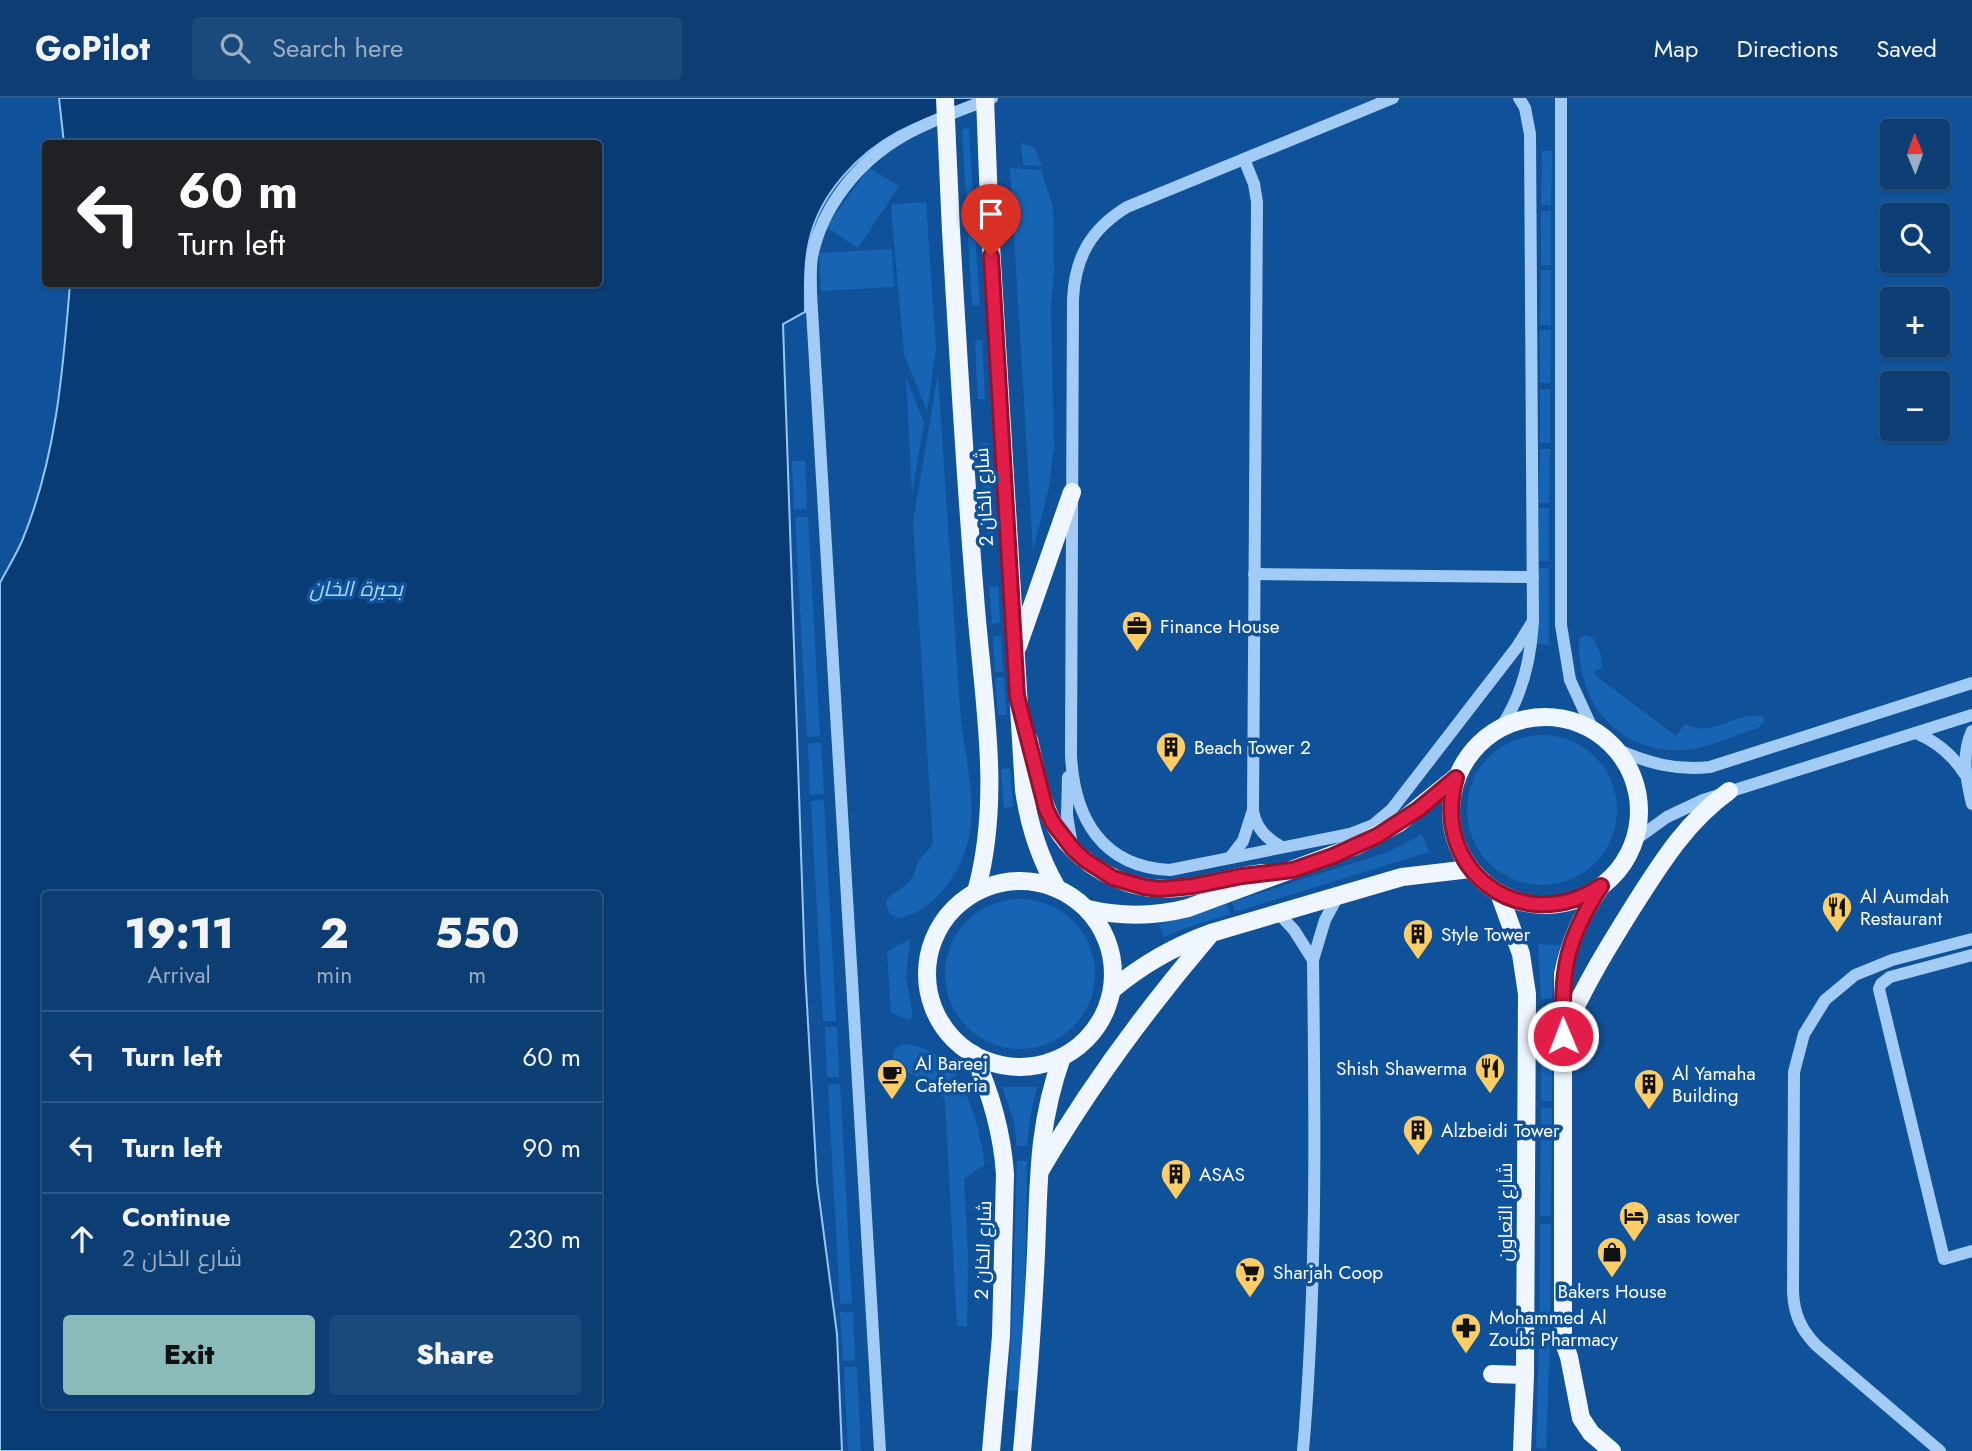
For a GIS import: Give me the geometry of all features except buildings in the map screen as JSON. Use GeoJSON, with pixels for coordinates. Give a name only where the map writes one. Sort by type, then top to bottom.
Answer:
{"type":"FeatureCollection","features":[{"type":"Feature","properties":{"kind":"main road","name":"شارع الخان 2"},"geometry":{"type":"LineString","coordinates":[[945,98],[973,570],[990,782],[987,844],[976,892]]}},
{"type":"Feature","properties":{"kind":"main road","name":"شارع الخان 2"},"geometry":{"type":"LineString","coordinates":[[985,98],[1017,696],[1027,810],[1038,851],[1057,888]]}},
{"type":"Feature","properties":{"kind":"main road"},"geometry":{"type":"LineString","coordinates":[[1015,656],[1072,492]]}},
{"type":"Feature","properties":{"kind":"main road"},"geometry":{"type":"LineString","coordinates":[[1017,696],[1046,809],[1053,823],[1073,849],[1113,878],[1144,887],[1185,888],[1242,876],[1293,870]]}},
{"type":"Feature","properties":{"kind":"main road"},"geometry":{"type":"LineString","coordinates":[[1601,886],[1577,899],[1551,905],[1524,903],[1499,893],[1470,869],[1462,858],[1452,832],[1450,804],[1456,778],[1479,743],[1501,727],[1514,722],[1541,716],[1568,719],[1594,730],[1616,749],[1631,772],[1639,799],[1635,840],[1622,866],[1601,886],[1586,909],[1567,952],[1563,974],[1563,1340],[1581,1419],[1591,1433],[1612,1451]]}},
{"type":"Feature","properties":{"kind":"main road"},"geometry":{"type":"LineString","coordinates":[[1088,909],[1128,916],[1168,913],[1333,856],[1377,836],[1419,809],[1456,778]]}},
{"type":"Feature","properties":{"kind":"main road"},"geometry":{"type":"LineString","coordinates":[[1563,1036],[1598,962],[1671,849],[1700,814],[1730,791]]}},
{"type":"Feature","properties":{"kind":"main road"},"geometry":{"type":"LineString","coordinates":[[1113,989],[1130,974],[1159,956],[1211,933],[1402,877],[1470,869]]}},
{"type":"Feature","properties":{"kind":"main road"},"geometry":{"type":"LineString","coordinates":[[1016,880],[1057,888],[1079,900],[1088,909],[1108,940],[1114,964],[1113,989],[1104,1017],[1096,1029],[1062,1058],[1032,1066],[1017,1067],[995,1063],[974,1054],[942,1026],[931,1000],[927,973],[931,946],[943,921],[963,900],[988,886],[1016,880]]}},
{"type":"Feature","properties":{"kind":"main road","name":"شارع التعاون"},"geometry":{"type":"LineString","coordinates":[[1499,893],[1521,954],[1527,994],[1525,1375],[1522,1451]]}},
{"type":"Feature","properties":{"kind":"main road"},"geometry":{"type":"LineString","coordinates":[[1038,1174],[1063,1131],[1118,1049],[1211,933]]}},
{"type":"Feature","properties":{"kind":"main road","name":"شارع الخان 2"},"geometry":{"type":"LineString","coordinates":[[974,1054],[999,1125],[1005,1174],[1004,1268],[990,1451]]}},
{"type":"Feature","properties":{"kind":"main road"},"geometry":{"type":"LineString","coordinates":[[1022,1451],[1033,1305],[1038,1174],[1043,1126],[1062,1058]]}},
{"type":"Feature","properties":{"kind":"main road"},"geometry":{"type":"LineString","coordinates":[[1492,1374],[1525,1375]]}},
{"type":"Feature","properties":{"kind":"main road"},"geometry":{"type":"LineString","coordinates":[[993,1424],[1011,1433],[1014,1451]]}},
{"type":"Feature","properties":{"kind":"street"},"geometry":{"type":"LineString","coordinates":[[880,1451],[812,307],[812,261],[820,229],[832,206],[845,186],[869,161],[894,141],[913,131],[993,98]]}},
{"type":"Feature","properties":{"kind":"street"},"geometry":{"type":"LineString","coordinates":[[1073,849],[1067,795],[1071,755],[1074,280],[1078,262],[1097,229],[1127,207],[1393,98]]}},
{"type":"Feature","properties":{"kind":"street"},"geometry":{"type":"LineString","coordinates":[[1501,727],[1524,680],[1529,660],[1532,621],[1530,134],[1525,108],[1519,98]]}},
{"type":"Feature","properties":{"kind":"street"},"geometry":{"type":"LineString","coordinates":[[1561,98],[1562,625],[1570,680],[1594,730]]}},
{"type":"Feature","properties":{"kind":"street"},"geometry":{"type":"LineString","coordinates":[[1230,858],[1243,841],[1252,810],[1257,202],[1254,184],[1244,159]]}},
{"type":"Feature","properties":{"kind":"street"},"geometry":{"type":"LineString","coordinates":[[1254,574],[1533,577]]}},
{"type":"Feature","properties":{"kind":"street"},"geometry":{"type":"LineString","coordinates":[[1071,755],[1075,788],[1086,821],[1101,842],[1121,858],[1153,869],[1170,870],[1362,830],[1383,818],[1392,809],[1513,653],[1532,621]]}},
{"type":"Feature","properties":{"kind":"street"},"geometry":{"type":"LineString","coordinates":[[1616,749],[1640,760],[1668,767],[1710,767],[1972,683]]}},
{"type":"Feature","properties":{"kind":"street"},"geometry":{"type":"LineString","coordinates":[[1635,840],[1685,808],[1730,791],[1972,715]]}},
{"type":"Feature","properties":{"kind":"street"},"geometry":{"type":"LineString","coordinates":[[1972,731],[1966,747],[1965,774],[1972,804]]}},
{"type":"Feature","properties":{"kind":"street"},"geometry":{"type":"LineString","coordinates":[[1916,733],[1949,753],[1965,774]]}},
{"type":"Feature","properties":{"kind":"street"},"geometry":{"type":"LineString","coordinates":[[1252,810],[1259,829],[1273,843],[1282,847]]}},
{"type":"Feature","properties":{"kind":"street"},"geometry":{"type":"LineString","coordinates":[[1303,1451],[1314,1252],[1313,960],[1325,920],[1338,896]]}},
{"type":"Feature","properties":{"kind":"street"},"geometry":{"type":"LineString","coordinates":[[1278,913],[1294,930],[1313,960]]}},
{"type":"Feature","properties":{"kind":"street"},"geometry":{"type":"LineString","coordinates":[[1940,1451],[1817,1346],[1801,1327],[1793,1292],[1794,1072],[1804,1034],[1813,1016],[1839,986],[1873,966],[1972,939]]}},
{"type":"Feature","properties":{"kind":"street"},"geometry":{"type":"LineString","coordinates":[[1972,955],[1890,977],[1879,989],[1944,1259],[1972,1251]]}},
{"type":"Feature","properties":{"kind":"shaded area"},"geometry":{"type":"Polygon","coordinates":[[[969,128],[974,216],[967,216],[962,129],[969,128]]]}},
{"type":"Feature","properties":{"kind":"shaded area"},"geometry":{"type":"Polygon","coordinates":[[[1021,143],[1034,147],[1042,166],[1023,165],[1021,143]]]}},
{"type":"Feature","properties":{"kind":"shaded area"},"geometry":{"type":"Polygon","coordinates":[[[1542,151],[1552,151],[1551,205],[1541,205],[1542,151]]]}},
{"type":"Feature","properties":{"kind":"shaded area"},"geometry":{"type":"Polygon","coordinates":[[[869,168],[899,186],[858,248],[826,227],[869,168]]]}},
{"type":"Feature","properties":{"kind":"shaded area"},"geometry":{"type":"Polygon","coordinates":[[[1010,168],[1041,170],[1053,207],[1054,271],[1051,307],[1054,446],[1049,487],[1033,551],[1010,168]]]}},
{"type":"Feature","properties":{"kind":"shaded area"},"geometry":{"type":"Polygon","coordinates":[[[926,202],[936,349],[927,411],[904,354],[891,208],[893,204],[926,202]]]}},
{"type":"Feature","properties":{"kind":"shaded area"},"geometry":{"type":"Polygon","coordinates":[[[1541,211],[1551,211],[1551,265],[1541,265],[1541,211]]]}},
{"type":"Feature","properties":{"kind":"shaded area"},"geometry":{"type":"Polygon","coordinates":[[[968,235],[975,235],[980,306],[972,306],[968,235]]]}},
{"type":"Feature","properties":{"kind":"shaded area"},"geometry":{"type":"Polygon","coordinates":[[[892,249],[894,287],[821,291],[819,253],[892,249]]]}},
{"type":"Feature","properties":{"kind":"shaded area"},"geometry":{"type":"Polygon","coordinates":[[[1541,270],[1551,270],[1551,325],[1540,325],[1541,270]]]}},
{"type":"Feature","properties":{"kind":"shaded area"},"geometry":{"type":"Polygon","coordinates":[[[1540,330],[1551,330],[1550,383],[1540,383],[1540,330]]]}},
{"type":"Feature","properties":{"kind":"shaded area"},"geometry":{"type":"Polygon","coordinates":[[[982,340],[985,399],[978,399],[975,341],[982,340]]]}},
{"type":"Feature","properties":{"kind":"shaded area"},"geometry":{"type":"Polygon","coordinates":[[[938,374],[960,710],[970,786],[970,832],[962,860],[937,897],[913,914],[899,918],[890,914],[887,899],[908,883],[918,862],[933,844],[913,522],[938,374]]]}},
{"type":"Feature","properties":{"kind":"shaded area"},"geometry":{"type":"Polygon","coordinates":[[[906,377],[924,423],[912,494],[906,377]]]}},
{"type":"Feature","properties":{"kind":"shaded area"},"geometry":{"type":"Polygon","coordinates":[[[1540,389],[1550,389],[1550,443],[1540,443],[1540,389]]]}},
{"type":"Feature","properties":{"kind":"shaded area"},"geometry":{"type":"Polygon","coordinates":[[[981,443],[989,443],[991,490],[984,490],[981,443]]]}},
{"type":"Feature","properties":{"kind":"shaded area"},"geometry":{"type":"Polygon","coordinates":[[[1540,449],[1550,449],[1549,503],[1539,503],[1540,449]]]}},
{"type":"Feature","properties":{"kind":"shaded area"},"geometry":{"type":"Polygon","coordinates":[[[792,461],[805,461],[807,509],[794,510],[792,461]]]}},
{"type":"Feature","properties":{"kind":"shaded area"},"geometry":{"type":"Polygon","coordinates":[[[992,496],[995,542],[987,543],[984,497],[992,496]]]}},
{"type":"Feature","properties":{"kind":"shaded area"},"geometry":{"type":"Polygon","coordinates":[[[1539,508],[1549,508],[1549,561],[1539,561],[1539,508]]]}},
{"type":"Feature","properties":{"kind":"shaded area"},"geometry":{"type":"Polygon","coordinates":[[[795,517],[808,517],[820,736],[807,737],[795,517]]]}},
{"type":"Feature","properties":{"kind":"shaded area"},"geometry":{"type":"Polygon","coordinates":[[[1539,568],[1549,568],[1549,645],[1538,644],[1539,568]]]}},
{"type":"Feature","properties":{"kind":"shaded area"},"geometry":{"type":"Polygon","coordinates":[[[998,586],[1000,623],[992,624],[989,587],[998,586]]]}},
{"type":"Feature","properties":{"kind":"shaded area"},"geometry":{"type":"Polygon","coordinates":[[[1001,635],[1003,672],[995,672],[993,636],[1001,635]]]}},
{"type":"Feature","properties":{"kind":"shaded area"},"geometry":{"type":"Polygon","coordinates":[[[1585,635],[1593,638],[1601,655],[1602,668],[1595,671],[1596,676],[1676,736],[1685,724],[1695,728],[1715,727],[1752,716],[1762,716],[1764,721],[1758,728],[1694,749],[1661,749],[1640,744],[1622,734],[1594,704],[1585,685],[1580,663],[1579,640],[1585,635]]]}},
{"type":"Feature","properties":{"kind":"shaded area"},"geometry":{"type":"Polygon","coordinates":[[[995,677],[1004,677],[1007,715],[998,715],[995,677]]]}},
{"type":"Feature","properties":{"kind":"shaded area"},"geometry":{"type":"Polygon","coordinates":[[[1542,735],[1571,741],[1595,757],[1611,781],[1617,810],[1611,839],[1595,863],[1571,879],[1542,885],[1513,879],[1489,863],[1473,839],[1467,810],[1473,781],[1489,757],[1513,741],[1542,735]]]}},
{"type":"Feature","properties":{"kind":"shaded area"},"geometry":{"type":"Polygon","coordinates":[[[808,743],[821,743],[824,794],[810,795],[808,743]]]}},
{"type":"Feature","properties":{"kind":"shaded area"},"geometry":{"type":"Polygon","coordinates":[[[1010,768],[1013,806],[1004,809],[1001,769],[1010,768]]]}},
{"type":"Feature","properties":{"kind":"shaded area"},"geometry":{"type":"Polygon","coordinates":[[[824,800],[836,1021],[823,1021],[811,801],[824,800]]]}},
{"type":"Feature","properties":{"kind":"shaded area"},"geometry":{"type":"Polygon","coordinates":[[[1422,834],[1429,852],[1235,912],[1232,902],[1388,852],[1422,834]]]}},
{"type":"Feature","properties":{"kind":"shaded area"},"geometry":{"type":"Polygon","coordinates":[[[1020,899],[1049,905],[1062,911],[1073,921],[1083,932],[1089,945],[1095,974],[1089,1003],[1083,1016],[1073,1027],[1062,1037],[1049,1043],[1020,1049],[991,1043],[978,1037],[967,1027],[957,1016],[951,1003],[945,974],[951,945],[957,932],[967,921],[978,911],[991,905],[1020,899]]]}},
{"type":"Feature","properties":{"kind":"shaded area"},"geometry":{"type":"Polygon","coordinates":[[[1227,904],[1230,914],[1164,937],[1159,925],[1227,904]]]}},
{"type":"Feature","properties":{"kind":"shaded area"},"geometry":{"type":"Polygon","coordinates":[[[910,939],[906,978],[913,1016],[910,1020],[891,1013],[887,952],[910,939]]]}},
{"type":"Feature","properties":{"kind":"shaded area"},"geometry":{"type":"Polygon","coordinates":[[[1538,944],[1560,945],[1553,972],[1552,999],[1541,999],[1538,944]]]}},
{"type":"Feature","properties":{"kind":"shaded area"},"geometry":{"type":"Polygon","coordinates":[[[825,1027],[837,1027],[839,1077],[827,1077],[825,1027]]]}},
{"type":"Feature","properties":{"kind":"shaded area"},"geometry":{"type":"Polygon","coordinates":[[[904,1044],[924,1048],[940,1058],[953,1072],[971,1107],[982,1146],[985,1164],[964,1179],[968,1257],[967,1327],[957,1326],[945,1099],[934,1090],[931,1093],[922,1080],[894,1064],[894,1052],[904,1044]]]}},
{"type":"Feature","properties":{"kind":"shaded area"},"geometry":{"type":"Polygon","coordinates":[[[1541,1045],[1552,1045],[1552,1101],[1541,1101],[1541,1045]]]}},
{"type":"Feature","properties":{"kind":"shaded area"},"geometry":{"type":"Polygon","coordinates":[[[840,1084],[852,1303],[840,1304],[828,1085],[840,1084]]]}},
{"type":"Feature","properties":{"kind":"shaded area"},"geometry":{"type":"Polygon","coordinates":[[[1002,1087],[1037,1087],[1027,1146],[1017,1146],[1014,1121],[1002,1087]]]}},
{"type":"Feature","properties":{"kind":"shaded area"},"geometry":{"type":"Polygon","coordinates":[[[1541,1107],[1552,1108],[1551,1216],[1540,1216],[1541,1107]]]}},
{"type":"Feature","properties":{"kind":"shaded area"},"geometry":{"type":"Polygon","coordinates":[[[1017,1161],[1027,1161],[1019,1391],[1008,1390],[1017,1161]]]}},
{"type":"Feature","properties":{"kind":"shaded area"},"geometry":{"type":"Polygon","coordinates":[[[1540,1224],[1551,1224],[1550,1334],[1539,1333],[1540,1224]]]}},
{"type":"Feature","properties":{"kind":"shaded area"},"geometry":{"type":"Polygon","coordinates":[[[840,1312],[853,1312],[855,1360],[843,1361],[840,1312]]]}},
{"type":"Feature","properties":{"kind":"shaded area"},"geometry":{"type":"Polygon","coordinates":[[[1539,1341],[1550,1341],[1546,1449],[1536,1448],[1539,1341]]]}},
{"type":"Feature","properties":{"kind":"shaded area"},"geometry":{"type":"Polygon","coordinates":[[[844,1367],[857,1367],[861,1451],[848,1451],[844,1367]]]}},
{"type":"Feature","properties":{"kind":"water","name":"بحيرة الخان"},"geometry":{"type":"Polygon","coordinates":[[[59,98],[978,98],[898,132],[854,164],[831,192],[814,225],[806,268],[805,312],[783,324],[805,970],[817,1182],[837,1334],[842,1451],[0,1451],[0,583],[22,541],[43,478],[56,414],[70,287],[602,287],[602,140],[64,140],[59,98]]]}},
{"type":"Feature","properties":{"kind":"place","name":"Finance House"},"geometry":{"type":"Point","coordinates":[1137,653]}},
{"type":"Feature","properties":{"kind":"place","name":"Beach Tower 2"},"geometry":{"type":"Point","coordinates":[1171,774]}},
{"type":"Feature","properties":{"kind":"place","name":"Al Aumdah Restaurant"},"geometry":{"type":"Point","coordinates":[1837,934]}},
{"type":"Feature","properties":{"kind":"place","name":"Style Tower"},"geometry":{"type":"Point","coordinates":[1418,961]}},
{"type":"Feature","properties":{"kind":"place","name":"Shish Shawerma"},"geometry":{"type":"Point","coordinates":[1490,1095]}},
{"type":"Feature","properties":{"kind":"place","name":"Al Bareej Cafeteria"},"geometry":{"type":"Point","coordinates":[892,1101]}},
{"type":"Feature","properties":{"kind":"place","name":"Al Yamaha Building"},"geometry":{"type":"Point","coordinates":[1649,1111]}},
{"type":"Feature","properties":{"kind":"place","name":"Alzbeidi Tower"},"geometry":{"type":"Point","coordinates":[1418,1157]}},
{"type":"Feature","properties":{"kind":"place","name":"ASAS"},"geometry":{"type":"Point","coordinates":[1176,1201]}},
{"type":"Feature","properties":{"kind":"place","name":"asas tower"},"geometry":{"type":"Point","coordinates":[1634,1243]}},
{"type":"Feature","properties":{"kind":"place","name":"Bakers House"},"geometry":{"type":"Point","coordinates":[1612,1279]}},
{"type":"Feature","properties":{"kind":"place","name":"Sharjah Coop"},"geometry":{"type":"Point","coordinates":[1250,1299]}},
{"type":"Feature","properties":{"kind":"place","name":"Mohammed Al Zoubi Pharmacy"},"geometry":{"type":"Point","coordinates":[1466,1355]}},
{"type":"Feature","properties":{"kind":"route"},"geometry":{"type":"LineString","coordinates":[[991,256],[1017,696],[1046,809],[1062,837],[1085,860],[1113,878],[1144,887],[1177,889],[1259,873],[1293,870],[1333,856],[1399,823],[1456,778],[1450,804],[1452,832],[1462,858],[1489,887],[1524,903],[1551,905],[1577,899],[1601,886],[1586,909],[1567,952],[1563,974],[1563,1036]]}}]}
